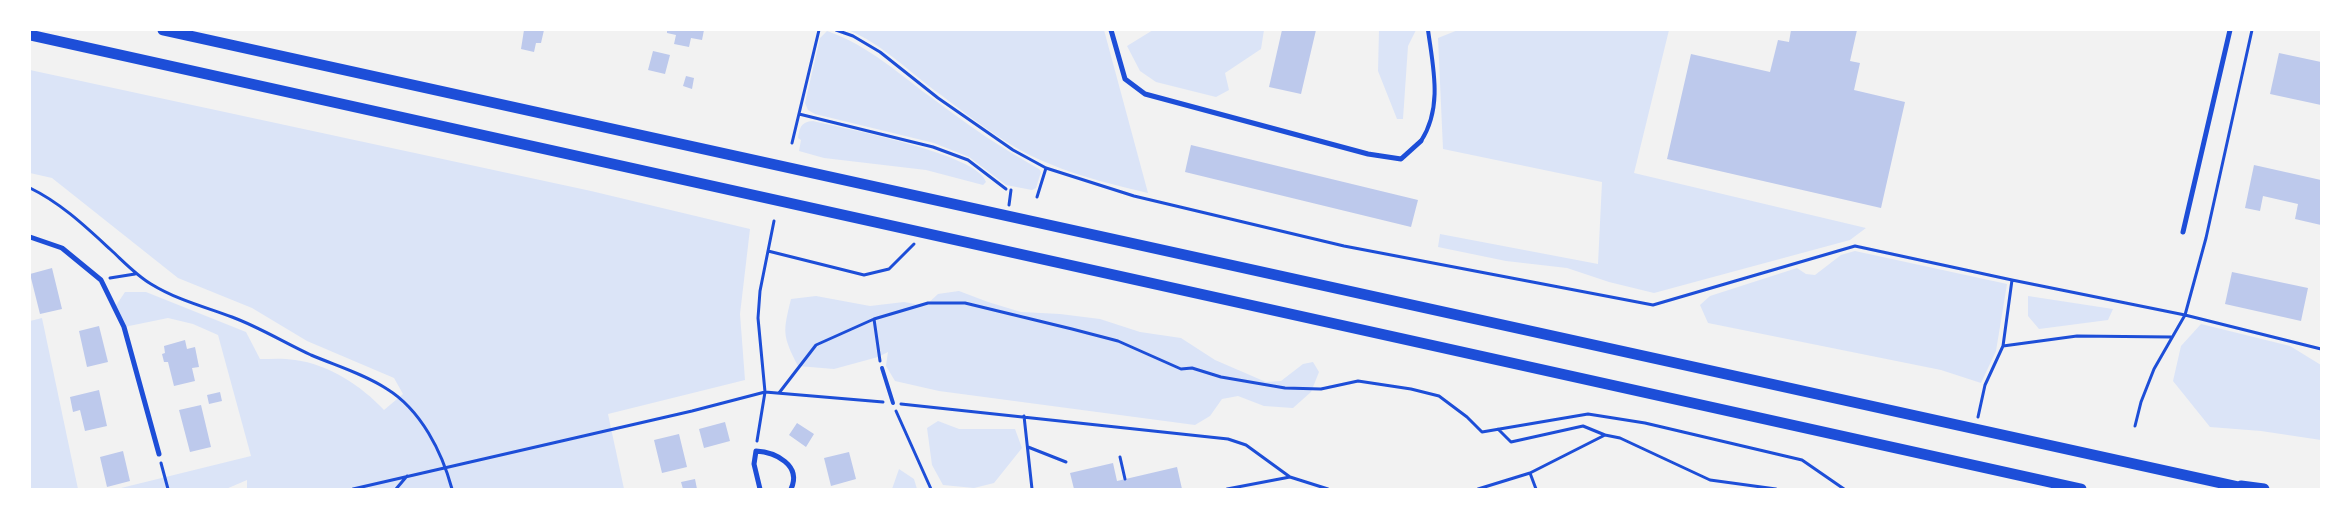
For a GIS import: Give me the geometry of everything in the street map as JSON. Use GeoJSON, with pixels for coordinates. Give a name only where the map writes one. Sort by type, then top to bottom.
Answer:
{"type":"FeatureCollection","features":[{"type":"Feature","properties":{"kind":"highway"},"geometry":{"type":"LineString","coordinates":[[163,30],[2248,489]]}},
{"type":"Feature","properties":{"kind":"highway"},"geometry":{"type":"LineString","coordinates":[[30,35],[2081,489]]}},
{"type":"Feature","properties":{"kind":"highway"},"geometry":{"type":"LineString","coordinates":[[2223,483],[2264,489]]}},
{"type":"Feature","properties":{"kind":"street"},"geometry":{"type":"LineString","coordinates":[[1111,30],[1125,78],[1145,94],[1368,154],[1401,159],[1421,140]]}},
{"type":"Feature","properties":{"kind":"street"},"geometry":{"type":"LineString","coordinates":[[2183,232],[2230,30]]}},
{"type":"Feature","properties":{"kind":"street"},"geometry":{"type":"LineString","coordinates":[[30,237],[62,248],[100,280],[124,327],[158,454]]}},
{"type":"Feature","properties":{"kind":"street"},"geometry":{"type":"LineString","coordinates":[[760,489],[754,464],[756,451],[769,451],[779,455],[788,464],[793,476],[791,489]]}},
{"type":"Feature","properties":{"kind":"lane"},"geometry":{"type":"LineString","coordinates":[[1421,140],[1428,129],[1435,101],[1434,73],[1428,30]]}},
{"type":"Feature","properties":{"kind":"lane"},"geometry":{"type":"LineString","coordinates":[[882,368],[893,403]]}},
{"type":"Feature","properties":{"kind":"path"},"geometry":{"type":"LineString","coordinates":[[792,143],[819,30]]}},
{"type":"Feature","properties":{"kind":"path"},"geometry":{"type":"LineString","coordinates":[[836,30],[853,36],[873,48],[945,103],[1013,150],[1046,168],[1134,196],[1344,246],[1653,305],[1855,246],[2185,315],[2321,349]]}},
{"type":"Feature","properties":{"kind":"path"},"geometry":{"type":"LineString","coordinates":[[2135,426],[2141,402],[2151,377],[2171,337],[2185,315],[2206,238],[2252,30]]}},
{"type":"Feature","properties":{"kind":"path"},"geometry":{"type":"LineString","coordinates":[[799,114],[933,147],[968,160],[1006,189]]}},
{"type":"Feature","properties":{"kind":"path"},"geometry":{"type":"LineString","coordinates":[[1037,196],[1046,168]]}},
{"type":"Feature","properties":{"kind":"path"},"geometry":{"type":"LineString","coordinates":[[30,188],[48,197],[88,229],[136,274],[173,297],[235,318],[311,355],[363,376],[388,389],[410,407],[426,430],[446,466],[452,489]]}},
{"type":"Feature","properties":{"kind":"path"},"geometry":{"type":"LineString","coordinates":[[756,451],[765,392],[758,318],[760,292],[774,221]]}},
{"type":"Feature","properties":{"kind":"path"},"geometry":{"type":"LineString","coordinates":[[768,251],[864,275],[889,269],[915,243]]}},
{"type":"Feature","properties":{"kind":"path"},"geometry":{"type":"LineString","coordinates":[[100,280],[136,274]]}},
{"type":"Feature","properties":{"kind":"path"},"geometry":{"type":"LineString","coordinates":[[1976,429],[1986,385],[2004,346],[2012,280]]}},
{"type":"Feature","properties":{"kind":"path"},"geometry":{"type":"LineString","coordinates":[[779,393],[816,345],[874,319],[928,303],[965,303],[1118,341],[1181,369],[1192,368],[1221,377],[1285,388],[1321,389],[1358,381],[1411,389],[1439,396],[1467,417],[1482,432],[1588,414],[1645,423],[1802,460],[1844,489]]}},
{"type":"Feature","properties":{"kind":"path"},"geometry":{"type":"LineString","coordinates":[[874,319],[876,348],[882,368]]}},
{"type":"Feature","properties":{"kind":"path"},"geometry":{"type":"LineString","coordinates":[[2004,346],[2077,336],[2171,337]]}},
{"type":"Feature","properties":{"kind":"path"},"geometry":{"type":"LineString","coordinates":[[353,489],[765,392],[1024,416],[1228,439],[1246,445],[1290,477],[1328,489]]}},
{"type":"Feature","properties":{"kind":"path"},"geometry":{"type":"LineString","coordinates":[[893,403],[931,489]]}},
{"type":"Feature","properties":{"kind":"path"},"geometry":{"type":"LineString","coordinates":[[1024,416],[1032,489]]}},
{"type":"Feature","properties":{"kind":"path"},"geometry":{"type":"LineString","coordinates":[[1498,428],[1511,442],[1583,426],[1605,435],[1620,438],[1710,480],[1776,489]]}},
{"type":"Feature","properties":{"kind":"path"},"geometry":{"type":"LineString","coordinates":[[1478,489],[1530,473],[1605,435]]}},
{"type":"Feature","properties":{"kind":"path"},"geometry":{"type":"LineString","coordinates":[[1028,447],[1066,462]]}},
{"type":"Feature","properties":{"kind":"path"},"geometry":{"type":"LineString","coordinates":[[158,454],[168,489]]}},
{"type":"Feature","properties":{"kind":"path"},"geometry":{"type":"LineString","coordinates":[[1120,457],[1125,479]]}},
{"type":"Feature","properties":{"kind":"path"},"geometry":{"type":"LineString","coordinates":[[1530,473],[1536,489]]}},
{"type":"Feature","properties":{"kind":"path"},"geometry":{"type":"LineString","coordinates":[[396,489],[408,476]]}},
{"type":"Feature","properties":{"kind":"path"},"geometry":{"type":"LineString","coordinates":[[1227,489],[1290,477]]}},
{"type":"Feature","properties":{"kind":"shaded area"},"geometry":{"type":"Polygon","coordinates":[[[848,30],[1104,30],[1148,193],[1074,173],[1035,158],[993,133],[966,114],[885,51],[848,30]]]}},
{"type":"Feature","properties":{"kind":"shaded area"},"geometry":{"type":"Polygon","coordinates":[[[1153,30],[1264,30],[1261,49],[1225,73],[1229,90],[1216,97],[1156,82],[1140,71],[1127,46],[1153,30]]]}},
{"type":"Feature","properties":{"kind":"shaded area"},"geometry":{"type":"Polygon","coordinates":[[[1379,30],[1416,30],[1408,46],[1403,119],[1397,119],[1378,71],[1379,30]]]}},
{"type":"Feature","properties":{"kind":"shaded area"},"geometry":{"type":"Polygon","coordinates":[[[1458,30],[1669,30],[1634,173],[1866,228],[1850,240],[1654,293],[1609,282],[1567,268],[1506,261],[1438,247],[1440,234],[1598,264],[1602,182],[1443,149],[1438,38],[1458,30]]]}},
{"type":"Feature","properties":{"kind":"shaded area"},"geometry":{"type":"Polygon","coordinates":[[[827,31],[843,37],[871,53],[974,128],[1039,169],[1041,172],[1036,188],[1032,190],[1006,185],[969,157],[934,143],[815,114],[808,110],[805,103],[820,38],[827,31]]]}},
{"type":"Feature","properties":{"kind":"shaded area"},"geometry":{"type":"Polygon","coordinates":[[[30,70],[591,191],[750,229],[740,314],[745,380],[608,414],[624,489],[247,489],[247,480],[226,489],[117,489],[251,456],[218,335],[193,324],[168,318],[124,327],[115,307],[125,292],[146,292],[246,332],[260,359],[291,359],[307,362],[332,371],[355,385],[384,410],[403,394],[394,378],[307,341],[252,308],[178,278],[52,178],[30,173],[30,70]]]}},
{"type":"Feature","properties":{"kind":"shaded area"},"geometry":{"type":"Polygon","coordinates":[[[813,121],[879,136],[936,152],[978,172],[986,182],[983,185],[926,170],[824,158],[799,151],[801,140],[798,138],[800,128],[804,124],[813,121]]]}},
{"type":"Feature","properties":{"kind":"shaded area"},"geometry":{"type":"Polygon","coordinates":[[[1855,251],[2007,284],[1996,351],[1981,383],[1941,370],[1708,323],[1700,305],[1710,296],[1797,268],[1806,274],[1815,275],[1841,255],[1855,251]]]}},
{"type":"Feature","properties":{"kind":"shaded area"},"geometry":{"type":"Polygon","coordinates":[[[959,291],[1021,312],[1100,319],[1140,332],[1181,338],[1215,360],[1266,382],[1281,381],[1303,364],[1313,362],[1319,372],[1311,392],[1293,408],[1264,406],[1238,396],[1222,399],[1210,416],[1195,425],[939,391],[895,381],[886,366],[888,352],[878,357],[834,369],[798,366],[789,347],[785,327],[791,299],[816,296],[870,306],[904,302],[925,306],[938,294],[959,291]]]}},
{"type":"Feature","properties":{"kind":"shaded area"},"geometry":{"type":"Polygon","coordinates":[[[2028,296],[2113,309],[2108,320],[2039,329],[2028,316],[2028,296]]]}},
{"type":"Feature","properties":{"kind":"shaded area"},"geometry":{"type":"Polygon","coordinates":[[[42,318],[78,489],[30,489],[30,321],[42,318]]]}},
{"type":"Feature","properties":{"kind":"shaded area"},"geometry":{"type":"Polygon","coordinates":[[[2201,324],[2290,346],[2321,365],[2321,440],[2261,431],[2210,427],[2173,381],[2181,346],[2201,324]]]}},
{"type":"Feature","properties":{"kind":"shaded area"},"geometry":{"type":"Polygon","coordinates":[[[938,421],[959,429],[1015,429],[1022,448],[994,483],[974,488],[943,485],[932,465],[927,428],[938,421]]]}},
{"type":"Feature","properties":{"kind":"shaded area"},"geometry":{"type":"Polygon","coordinates":[[[899,469],[914,479],[917,489],[892,489],[899,469]]]}},
{"type":"Feature","properties":{"kind":"building"},"geometry":{"type":"Polygon","coordinates":[[[524,30],[544,30],[541,43],[536,43],[534,52],[521,49],[524,30]]]}},
{"type":"Feature","properties":{"kind":"building"},"geometry":{"type":"Polygon","coordinates":[[[667,30],[704,30],[702,40],[691,38],[689,47],[674,44],[676,35],[667,33],[667,30]]]}},
{"type":"Feature","properties":{"kind":"building"},"geometry":{"type":"Polygon","coordinates":[[[1282,30],[1316,30],[1301,94],[1269,87],[1282,30]]]}},
{"type":"Feature","properties":{"kind":"building"},"geometry":{"type":"Polygon","coordinates":[[[1791,30],[1857,30],[1850,61],[1860,63],[1854,90],[1905,102],[1881,208],[1667,159],[1691,54],[1770,72],[1778,40],[1789,42],[1791,30]]]}},
{"type":"Feature","properties":{"kind":"building"},"geometry":{"type":"Polygon","coordinates":[[[653,51],[670,55],[665,74],[648,70],[653,51]]]}},
{"type":"Feature","properties":{"kind":"building"},"geometry":{"type":"Polygon","coordinates":[[[2279,53],[2321,62],[2321,105],[2270,94],[2279,53]]]}},
{"type":"Feature","properties":{"kind":"building"},"geometry":{"type":"Polygon","coordinates":[[[686,76],[694,78],[692,89],[683,86],[686,76]]]}},
{"type":"Feature","properties":{"kind":"building"},"geometry":{"type":"Polygon","coordinates":[[[1191,145],[1418,200],[1411,227],[1185,172],[1191,145]]]}},
{"type":"Feature","properties":{"kind":"building"},"geometry":{"type":"Polygon","coordinates":[[[2254,165],[2321,180],[2321,225],[2295,219],[2298,204],[2263,196],[2260,211],[2245,208],[2254,165]]]}},
{"type":"Feature","properties":{"kind":"building"},"geometry":{"type":"Polygon","coordinates":[[[52,268],[62,309],[40,314],[30,274],[52,268]]]}},
{"type":"Feature","properties":{"kind":"building"},"geometry":{"type":"Polygon","coordinates":[[[2232,272],[2308,288],[2301,321],[2225,304],[2232,272]]]}},
{"type":"Feature","properties":{"kind":"building"},"geometry":{"type":"Polygon","coordinates":[[[99,326],[108,362],[87,367],[79,331],[99,326]]]}},
{"type":"Feature","properties":{"kind":"building"},"geometry":{"type":"Polygon","coordinates":[[[185,340],[187,349],[195,347],[199,367],[192,368],[195,381],[174,386],[168,362],[164,362],[162,354],[165,353],[164,346],[185,340]]]}},
{"type":"Feature","properties":{"kind":"building"},"geometry":{"type":"Polygon","coordinates":[[[99,390],[107,426],[85,431],[80,410],[73,412],[70,397],[99,390]]]}},
{"type":"Feature","properties":{"kind":"building"},"geometry":{"type":"Polygon","coordinates":[[[220,392],[222,401],[209,404],[207,395],[220,392]]]}},
{"type":"Feature","properties":{"kind":"building"},"geometry":{"type":"Polygon","coordinates":[[[201,405],[211,447],[190,452],[179,410],[201,405]]]}},
{"type":"Feature","properties":{"kind":"building"},"geometry":{"type":"Polygon","coordinates":[[[725,422],[730,441],[704,448],[699,429],[725,422]]]}},
{"type":"Feature","properties":{"kind":"building"},"geometry":{"type":"Polygon","coordinates":[[[797,423],[814,434],[806,447],[789,435],[797,423]]]}},
{"type":"Feature","properties":{"kind":"building"},"geometry":{"type":"Polygon","coordinates":[[[679,434],[687,467],[662,473],[654,440],[679,434]]]}},
{"type":"Feature","properties":{"kind":"building"},"geometry":{"type":"Polygon","coordinates":[[[123,451],[130,481],[107,487],[100,457],[123,451]]]}},
{"type":"Feature","properties":{"kind":"building"},"geometry":{"type":"Polygon","coordinates":[[[849,452],[856,479],[831,486],[824,458],[849,452]]]}},
{"type":"Feature","properties":{"kind":"building"},"geometry":{"type":"Polygon","coordinates":[[[1113,463],[1117,481],[1177,467],[1182,489],[1074,489],[1070,473],[1113,463]]]}},
{"type":"Feature","properties":{"kind":"building"},"geometry":{"type":"Polygon","coordinates":[[[695,479],[697,489],[683,489],[681,482],[695,479]]]}}]}
